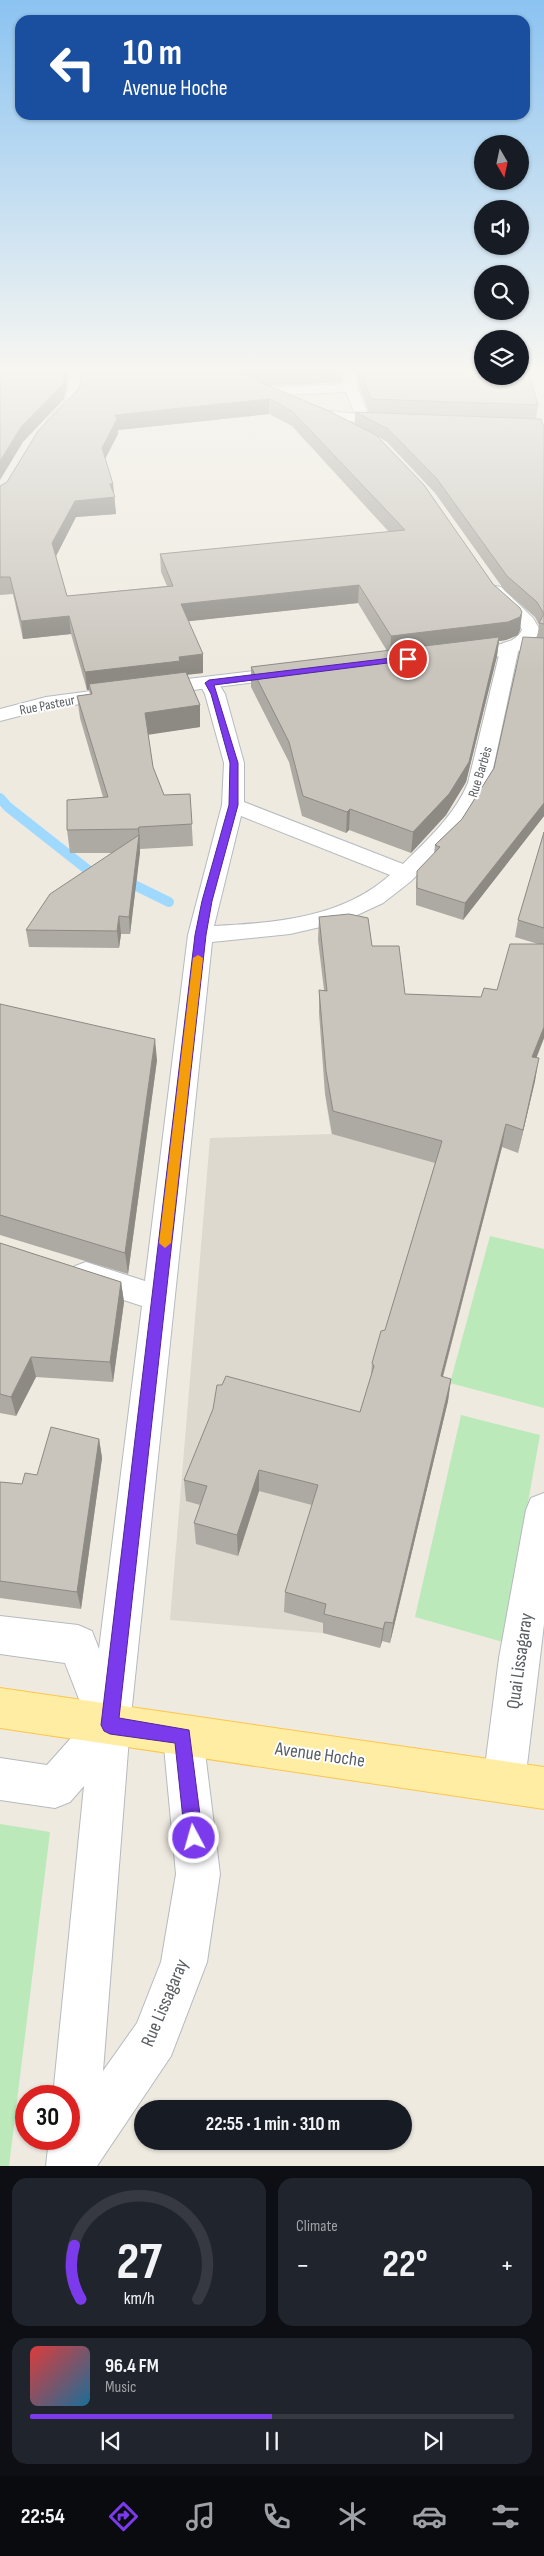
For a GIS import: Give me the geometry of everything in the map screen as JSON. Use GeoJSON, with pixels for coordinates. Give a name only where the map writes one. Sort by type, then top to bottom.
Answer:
{"type":"FeatureCollection","features":[{"type":"Feature","properties":{"kind":"main road","name":"Avenue Hoche"},"geometry":{"type":"LineString","coordinates":[[0,1708],[526,1785]]}},
{"type":"Feature","properties":{"kind":"street","name":"Rue Barbès"},"geometry":{"type":"LineString","coordinates":[[200,935],[286,929],[344,913],[376,897],[405,873],[454,826],[473,799],[479,783],[515,646],[530,636],[531,630],[527,622],[498,596],[487,581]]}},
{"type":"Feature","properties":{"kind":"street"},"geometry":{"type":"LineString","coordinates":[[447,654],[515,646],[544,646]]}},
{"type":"Feature","properties":{"kind":"street","name":"Rue Pasteur"},"geometry":{"type":"LineString","coordinates":[[0,715],[46,703],[303,671]]}},
{"type":"Feature","properties":{"kind":"street","name":"Rue Lissagaray"},"geometry":{"type":"LineString","coordinates":[[71,2163],[110,1725],[200,935],[207,901],[234,805],[234,763],[215,694],[209,683]]}},
{"type":"Feature","properties":{"kind":"street"},"geometry":{"type":"LineString","coordinates":[[0,706],[46,703]]}},
{"type":"Feature","properties":{"kind":"street"},"geometry":{"type":"LineString","coordinates":[[234,805],[405,873]]}},
{"type":"Feature","properties":{"kind":"street"},"geometry":{"type":"LineString","coordinates":[[56,1266],[159,1298]]}},
{"type":"Feature","properties":{"kind":"street","name":"Quai Lissagaray"},"geometry":{"type":"LineString","coordinates":[[526,1785],[519,1658],[544,1510]]}},
{"type":"Feature","properties":{"kind":"street"},"geometry":{"type":"LineString","coordinates":[[0,1635],[78,1645],[110,1725],[56,1787],[0,1779]]}},
{"type":"Feature","properties":{"kind":"street","name":"Rue Lissagaray"},"geometry":{"type":"LineString","coordinates":[[71,2163],[154,2039],[184,1962],[198,1874],[183,1736]]}},
{"type":"Feature","properties":{"kind":"shaded area"},"geometry":{"type":"Polygon","coordinates":[[[326,1102],[398,1119],[498,1160],[437,1398],[448,1401],[390,1643],[382,1641],[380,1648],[323,1633],[170,1620],[210,1138],[331,1134],[326,1102]]]}},
{"type":"Feature","properties":{"kind":"green space"},"geometry":{"type":"Polygon","coordinates":[[[490,1236],[544,1249],[544,1408],[450,1383],[490,1236]]]}},
{"type":"Feature","properties":{"kind":"green space"},"geometry":{"type":"Polygon","coordinates":[[[461,1415],[540,1435],[503,1642],[415,1617],[461,1415]]]}},
{"type":"Feature","properties":{"kind":"green space"},"geometry":{"type":"Polygon","coordinates":[[[0,1824],[50,1832],[19,2085],[15,2085],[15,2117],[9,2166],[0,2166],[0,1824]]]}},
{"type":"Feature","properties":{"kind":"building"},"geometry":{"type":"Polygon","coordinates":[[[15,469],[108,469],[113,484],[110,484],[115,497],[75,501],[52,543],[67,596],[173,586],[160,554],[405,530],[347,469],[409,469],[424,485],[493,584],[522,612],[520,617],[508,622],[391,636],[359,585],[181,604],[203,654],[179,657],[180,661],[85,672],[69,616],[21,621],[10,577],[0,577],[0,486],[7,482],[15,469]]]}},
{"type":"Feature","properties":{"kind":"building"},"geometry":{"type":"Polygon","coordinates":[[[427,469],[544,469],[544,614],[537,602],[507,576],[437,479],[427,469]]]}},
{"type":"Feature","properties":{"kind":"building"},"geometry":{"type":"Polygon","coordinates":[[[544,614],[544,624],[539,623],[544,614]]]}},
{"type":"Feature","properties":{"kind":"building"},"geometry":{"type":"Polygon","coordinates":[[[499,637],[469,762],[449,794],[413,832],[350,809],[347,812],[303,796],[289,742],[251,667],[499,637]]]}},
{"type":"Feature","properties":{"kind":"building"},"geometry":{"type":"Polygon","coordinates":[[[523,637],[544,638],[544,803],[465,903],[417,888],[417,871],[440,847],[435,845],[462,819],[494,768],[523,637]]]}},
{"type":"Feature","properties":{"kind":"building"},"geometry":{"type":"Polygon","coordinates":[[[186,672],[200,705],[145,713],[153,767],[164,795],[190,794],[192,824],[139,827],[138,829],[67,830],[67,800],[108,797],[77,696],[92,694],[89,684],[186,672]]]}},
{"type":"Feature","properties":{"kind":"building"},"geometry":{"type":"Polygon","coordinates":[[[544,832],[544,928],[518,920],[544,832]]]}},
{"type":"Feature","properties":{"kind":"building"},"geometry":{"type":"Polygon","coordinates":[[[139,835],[129,917],[119,916],[117,931],[26,930],[50,894],[139,835]]]}},
{"type":"Feature","properties":{"kind":"building"},"geometry":{"type":"Polygon","coordinates":[[[349,914],[368,918],[372,946],[399,946],[405,994],[481,997],[484,988],[497,990],[510,944],[544,944],[544,1027],[532,1057],[539,1058],[523,1130],[506,1124],[441,1376],[451,1379],[393,1623],[385,1622],[383,1629],[324,1614],[326,1604],[285,1592],[318,1485],[259,1470],[237,1535],[194,1523],[207,1486],[184,1480],[213,1409],[217,1385],[222,1385],[226,1376],[360,1412],[374,1366],[372,1363],[381,1331],[385,1330],[442,1141],[333,1111],[326,1071],[319,990],[327,991],[319,917],[349,914]]]}},
{"type":"Feature","properties":{"kind":"building"},"geometry":{"type":"Polygon","coordinates":[[[0,1004],[155,1039],[125,1253],[0,1215],[0,1004]]]}},
{"type":"Feature","properties":{"kind":"building"},"geometry":{"type":"Polygon","coordinates":[[[0,1243],[121,1282],[110,1362],[31,1357],[11,1397],[0,1394],[0,1243]]]}},
{"type":"Feature","properties":{"kind":"building"},"geometry":{"type":"Polygon","coordinates":[[[51,1427],[99,1439],[77,1592],[0,1581],[0,1482],[22,1484],[25,1473],[37,1475],[51,1427]]]}},
{"type":"Feature","properties":{"kind":"waterway"},"geometry":{"type":"LineString","coordinates":[[0,798],[8,807],[88,870]]}},
{"type":"Feature","properties":{"kind":"waterway"},"geometry":{"type":"LineString","coordinates":[[121,881],[128,882],[169,902]]}},
{"type":"Feature","properties":{"kind":"slow traffic"},"geometry":{"type":"LineString","coordinates":[[165,1243],[198,958]]}},
{"type":"Feature","properties":{"kind":"route"},"geometry":{"type":"LineString","coordinates":[[194,1838],[183,1736],[110,1725],[200,935],[207,901],[234,805],[234,763],[215,694],[209,683],[408,659]]}}]}
